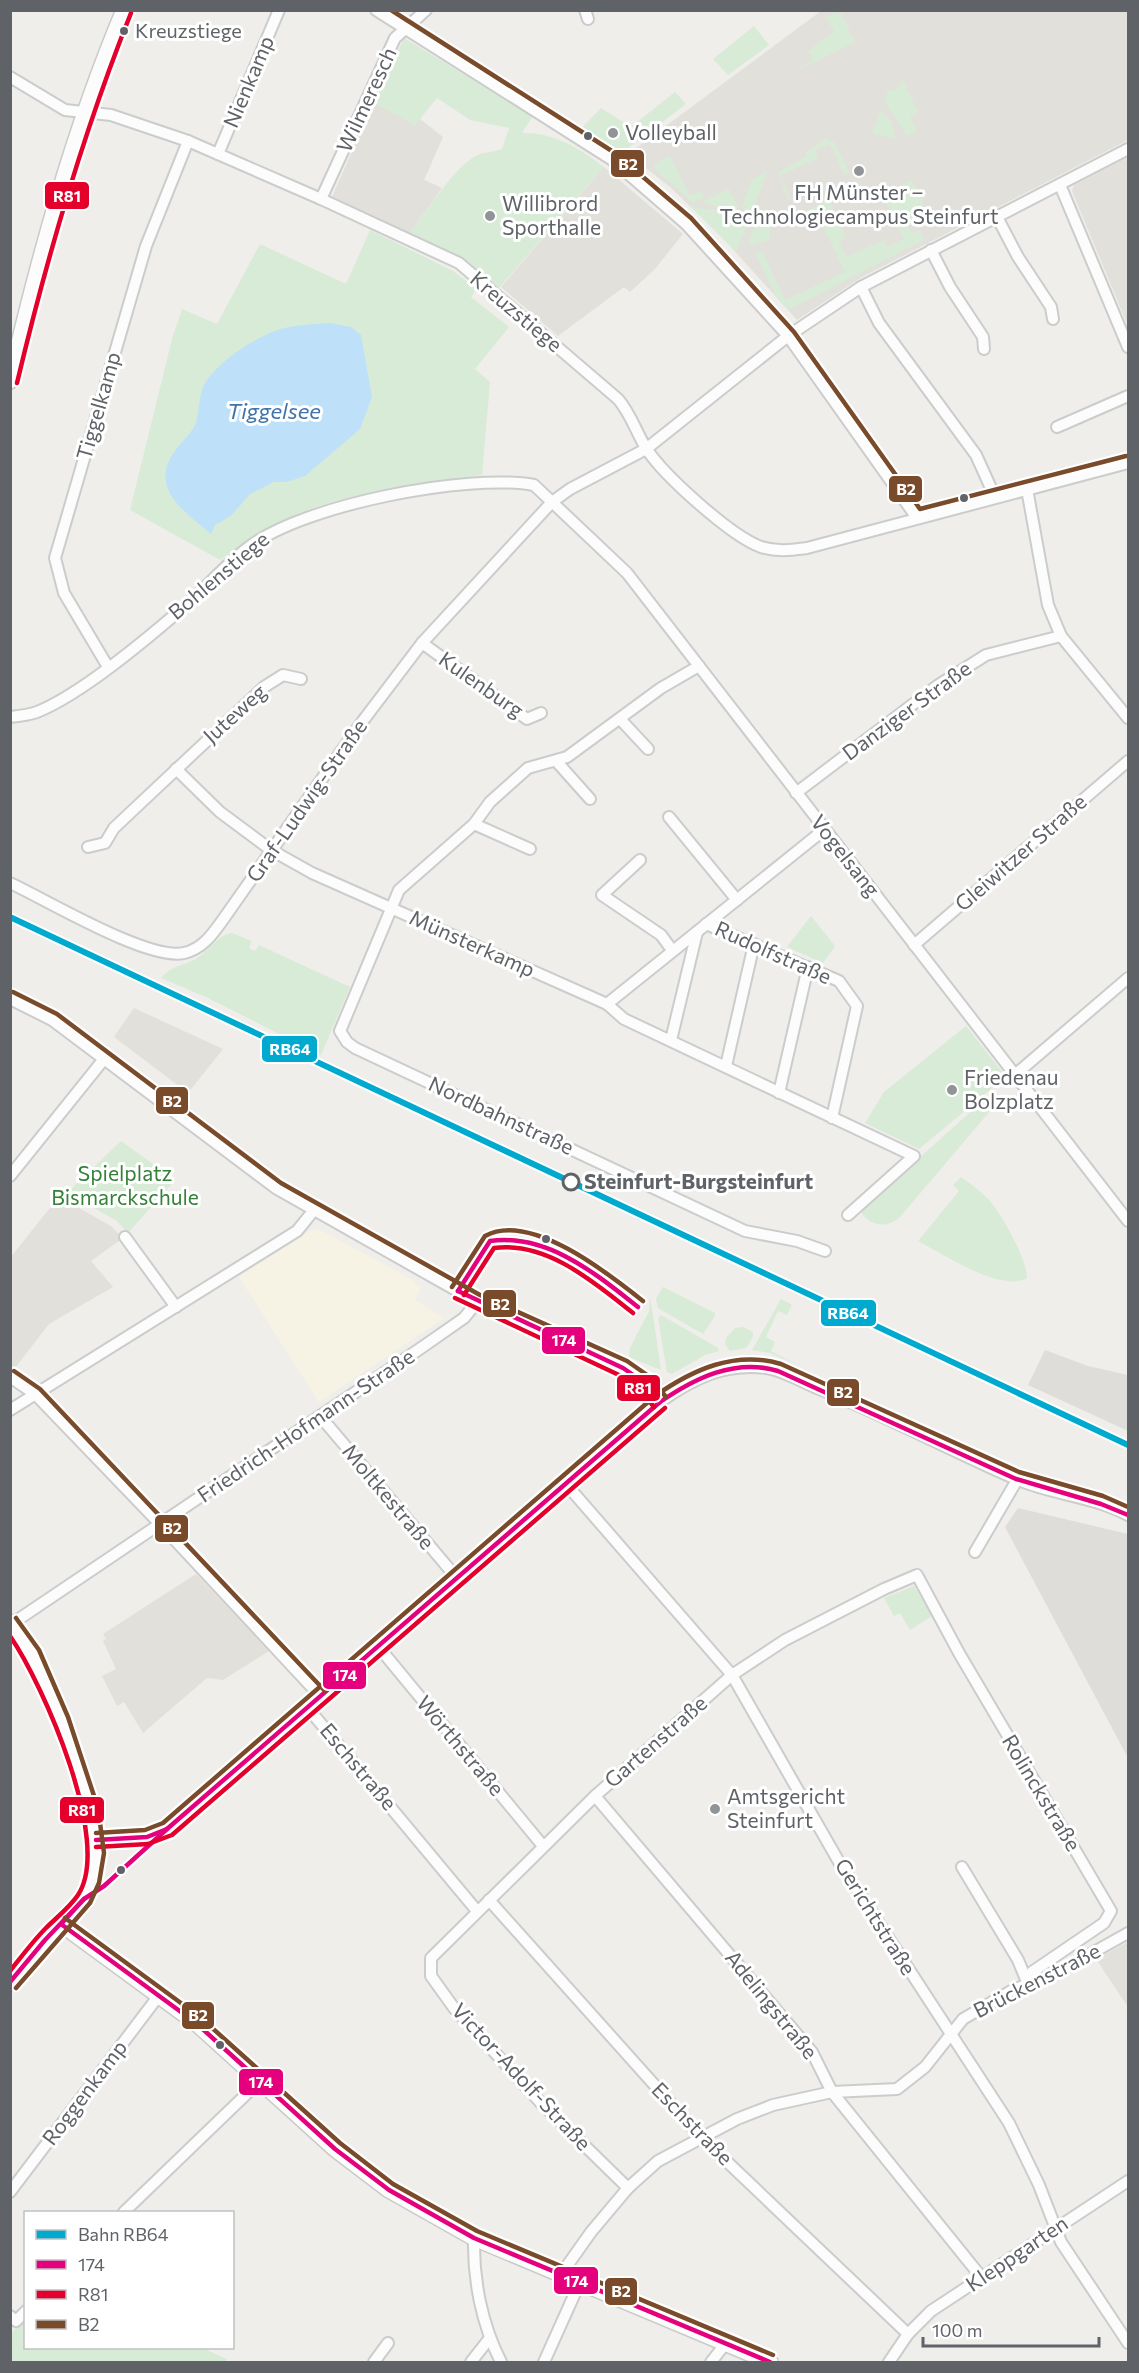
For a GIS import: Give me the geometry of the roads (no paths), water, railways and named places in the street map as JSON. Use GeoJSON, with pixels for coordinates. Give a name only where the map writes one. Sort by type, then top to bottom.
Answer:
{"type":"FeatureCollection","features":[{"type":"Feature","properties":{"kind":"main road"},"geometry":{"type":"LineString","coordinates":[[10,381],[34,280],[86,112],[124,10]]}},
{"type":"Feature","properties":{"kind":"main road"},"geometry":{"type":"LineString","coordinates":[[10,1983],[84,1899],[95,1867],[96,1840],[91,1809],[61,1719],[32,1654],[11,1624]]}},
{"type":"Feature","properties":{"kind":"main road"},"geometry":{"type":"LineString","coordinates":[[61,1924],[160,1994],[335,2149],[389,2190],[474,2238],[770,2362]]}},
{"type":"Feature","properties":{"kind":"street","name":"Nienkamp"},"geometry":{"type":"LineString","coordinates":[[218,154],[279,10]]}},
{"type":"Feature","properties":{"kind":"street"},"geometry":{"type":"LineString","coordinates":[[376,10],[621,166],[702,241],[788,336],[917,518]]}},
{"type":"Feature","properties":{"kind":"street","name":"Wilmeresch"},"geometry":{"type":"LineString","coordinates":[[321,199],[395,38],[426,10]]}},
{"type":"Feature","properties":{"kind":"street","name":"Kreuzstiege"},"geometry":{"type":"LineString","coordinates":[[10,77],[57,107],[111,115],[188,141],[459,263],[618,399],[628,411],[646,449],[672,480],[744,538],[761,547],[780,551],[807,548],[1128,463]]}},
{"type":"Feature","properties":{"kind":"street","name":"Tiggelkamp"},"geometry":{"type":"LineString","coordinates":[[108,667],[64,593],[55,558],[146,246],[188,141]]}},
{"type":"Feature","properties":{"kind":"street","name":"Graf-Ludwig-Straße"},"geometry":{"type":"LineString","coordinates":[[10,883],[158,952],[177,954],[192,950],[207,940],[222,921],[422,643],[552,502],[570,489],[646,449],[788,336],[861,287],[1128,149]]}},
{"type":"Feature","properties":{"kind":"street"},"geometry":{"type":"LineString","coordinates":[[1060,185],[1128,347]]}},
{"type":"Feature","properties":{"kind":"street"},"geometry":{"type":"LineString","coordinates":[[997,217],[1018,257],[1051,307],[1053,318]]}},
{"type":"Feature","properties":{"kind":"street"},"geometry":{"type":"LineString","coordinates":[[931,250],[950,287],[983,337],[984,349]]}},
{"type":"Feature","properties":{"kind":"street"},"geometry":{"type":"LineString","coordinates":[[861,287],[879,323],[976,455],[995,497]]}},
{"type":"Feature","properties":{"kind":"street"},"geometry":{"type":"LineString","coordinates":[[1057,427],[1128,396]]}},
{"type":"Feature","properties":{"kind":"street","name":"Bohlenstiege"},"geometry":{"type":"LineString","coordinates":[[10,717],[36,713],[66,697],[186,605],[249,546],[288,524],[335,508],[380,497],[472,483],[534,485],[552,502]]}},
{"type":"Feature","properties":{"kind":"street"},"geometry":{"type":"LineString","coordinates":[[1026,489],[1048,605],[1061,636],[1128,718]]}},
{"type":"Feature","properties":{"kind":"street","name":"Vogelsang"},"geometry":{"type":"LineString","coordinates":[[552,502],[627,573],[1128,1221]]}},
{"type":"Feature","properties":{"kind":"street","name":"Danziger Straße"},"geometry":{"type":"LineString","coordinates":[[796,793],[937,686],[986,655],[1061,636]]}},
{"type":"Feature","properties":{"kind":"street","name":"Kulenburg"},"geometry":{"type":"LineString","coordinates":[[422,643],[527,719],[541,713]]}},
{"type":"Feature","properties":{"kind":"street"},"geometry":{"type":"LineString","coordinates":[[590,799],[557,762],[661,688],[699,666]]}},
{"type":"Feature","properties":{"kind":"street","name":"Juteweg"},"geometry":{"type":"LineString","coordinates":[[88,847],[105,843],[114,828],[264,687],[283,675],[301,679]]}},
{"type":"Feature","properties":{"kind":"street"},"geometry":{"type":"LineString","coordinates":[[620,719],[648,749]]}},
{"type":"Feature","properties":{"kind":"street","name":"Gleiwitzer Straße"},"geometry":{"type":"LineString","coordinates":[[914,945],[1128,761]]}},
{"type":"Feature","properties":{"kind":"street","name":"Nordbahnstraße"},"geometry":{"type":"LineString","coordinates":[[557,762],[528,768],[490,802],[474,824],[399,890],[341,1025],[342,1036],[347,1042],[745,1231],[797,1241],[825,1251]]}},
{"type":"Feature","properties":{"kind":"street"},"geometry":{"type":"LineString","coordinates":[[176,769],[220,812],[271,850]]}},
{"type":"Feature","properties":{"kind":"street"},"geometry":{"type":"LineString","coordinates":[[669,817],[737,900]]}},
{"type":"Feature","properties":{"kind":"street"},"geometry":{"type":"LineString","coordinates":[[474,824],[530,849]]}},
{"type":"Feature","properties":{"kind":"street"},"geometry":{"type":"LineString","coordinates":[[607,1004],[825,830]]}},
{"type":"Feature","properties":{"kind":"street","name":"Münsterkamp"},"geometry":{"type":"LineString","coordinates":[[271,850],[312,873],[607,1004],[624,1019],[914,1156],[848,1215]]}},
{"type":"Feature","properties":{"kind":"street"},"geometry":{"type":"LineString","coordinates":[[640,860],[602,896],[661,935],[672,950]]}},
{"type":"Feature","properties":{"kind":"street","name":"Rudolfstraße"},"geometry":{"type":"LineString","coordinates":[[706,924],[839,981],[857,1006],[832,1118]]}},
{"type":"Feature","properties":{"kind":"street"},"geometry":{"type":"LineString","coordinates":[[671,1040],[697,932]]}},
{"type":"Feature","properties":{"kind":"street"},"geometry":{"type":"LineString","coordinates":[[726,1066],[754,944]]}},
{"type":"Feature","properties":{"kind":"street"},"geometry":{"type":"LineString","coordinates":[[779,1093],[808,967]]}},
{"type":"Feature","properties":{"kind":"street"},"geometry":{"type":"LineString","coordinates":[[1016,1074],[1128,978]]}},
{"type":"Feature","properties":{"kind":"street"},"geometry":{"type":"LineString","coordinates":[[10,999],[52,1020],[257,1175],[314,1210],[477,1302],[623,1368],[645,1383],[660,1402]]}},
{"type":"Feature","properties":{"kind":"street"},"geometry":{"type":"LineString","coordinates":[[10,1176],[104,1059]]}},
{"type":"Feature","properties":{"kind":"street"},"geometry":{"type":"LineString","coordinates":[[10,1410],[297,1231],[314,1210]]}},
{"type":"Feature","properties":{"kind":"street"},"geometry":{"type":"LineString","coordinates":[[125,1237],[176,1307]]}},
{"type":"Feature","properties":{"kind":"street","name":"Friedrich-Hofmann-Straße"},"geometry":{"type":"LineString","coordinates":[[11,1624],[464,1318],[477,1302]]}},
{"type":"Feature","properties":{"kind":"street"},"geometry":{"type":"LineString","coordinates":[[96,1840],[147,1837],[167,1829],[660,1402],[683,1385],[705,1374],[727,1368],[769,1368],[869,1409],[1015,1484],[1104,1504],[1128,1515]]}},
{"type":"Feature","properties":{"kind":"street"},"geometry":{"type":"LineString","coordinates":[[10,1377],[35,1394],[320,1696]]}},
{"type":"Feature","properties":{"kind":"street","name":"Moltkestraße"},"geometry":{"type":"LineString","coordinates":[[320,1416],[456,1577]]}},
{"type":"Feature","properties":{"kind":"street","name":"Gerichtstraße"},"geometry":{"type":"LineString","coordinates":[[566,1484],[732,1675],[839,1862],[1009,2123],[1040,2185],[1056,2230],[1128,2343]]}},
{"type":"Feature","properties":{"kind":"street"},"geometry":{"type":"LineString","coordinates":[[975,1552],[1015,1484]]}},
{"type":"Feature","properties":{"kind":"street","name":"Gartenstraße"},"geometry":{"type":"LineString","coordinates":[[431,1958],[595,1797],[732,1675],[785,1640],[884,1589],[917,1575]]}},
{"type":"Feature","properties":{"kind":"street","name":"Rolinckstraße"},"geometry":{"type":"LineString","coordinates":[[917,1575],[964,1663],[1111,1911],[1104,1923],[1032,1972],[1028,1984]]}},
{"type":"Feature","properties":{"kind":"street","name":"Wörthstraße"},"geometry":{"type":"LineString","coordinates":[[377,1645],[543,1846]]}},
{"type":"Feature","properties":{"kind":"street","name":"Eschstraße"},"geometry":{"type":"LineString","coordinates":[[307,1707],[477,1911]]}},
{"type":"Feature","properties":{"kind":"street","name":"Adelingstraße"},"geometry":{"type":"LineString","coordinates":[[595,1797],[812,2052],[832,2092],[982,2278]]}},
{"type":"Feature","properties":{"kind":"street"},"geometry":{"type":"LineString","coordinates":[[962,1868],[1018,1959],[1028,1984]]}},
{"type":"Feature","properties":{"kind":"street","name":"Eschstraße"},"geometry":{"type":"LineString","coordinates":[[489,1900],[701,2137],[908,2334]]}},
{"type":"Feature","properties":{"kind":"street","name":"Brückenstraße"},"geometry":{"type":"LineString","coordinates":[[562,2273],[591,2232],[628,2188],[658,2162],[701,2137],[773,2105],[832,2092],[897,2089],[925,2067],[963,2019],[1011,1990],[1058,1972],[1128,1933]]}},
{"type":"Feature","properties":{"kind":"street","name":"Victor-Adolf-Straße"},"geometry":{"type":"LineString","coordinates":[[431,1958],[431,1976],[454,2008],[541,2103],[628,2188]]}},
{"type":"Feature","properties":{"kind":"street","name":"Roggenkamp"},"geometry":{"type":"LineString","coordinates":[[10,2192],[160,1994]]}},
{"type":"Feature","properties":{"kind":"street"},"geometry":{"type":"LineString","coordinates":[[125,2211],[260,2081]]}},
{"type":"Feature","properties":{"kind":"street","name":"Kleppgarten"},"geometry":{"type":"LineString","coordinates":[[889,2362],[908,2334],[931,2311],[1128,2181]]}},
{"type":"Feature","properties":{"kind":"street"},"geometry":{"type":"LineString","coordinates":[[474,2238],[474,2264],[489,2339],[501,2362]]}},
{"type":"Feature","properties":{"kind":"street"},"geometry":{"type":"LineString","coordinates":[[544,2362],[580,2282]]}},
{"type":"Feature","properties":{"kind":"street"},"geometry":{"type":"LineString","coordinates":[[471,2362],[489,2339]]}},
{"type":"Feature","properties":{"kind":"street"},"geometry":{"type":"LineString","coordinates":[[374,2362],[388,2343]]}},
{"type":"Feature","properties":{"kind":"street"},"geometry":{"type":"LineString","coordinates":[[711,2362],[726,2343]]}},
{"type":"Feature","properties":{"kind":"water","name":"Tiggelsee"},"geometry":{"type":"Polygon","coordinates":[[[330,323],[351,327],[361,335],[372,397],[360,429],[305,476],[287,482],[274,482],[250,494],[231,516],[215,525],[211,534],[174,500],[168,490],[166,479],[167,467],[173,454],[195,425],[204,385],[227,359],[259,338],[280,329],[330,323]]]}},
{"type":"Feature","properties":{"kind":"rail line","name":"RB64"},"geometry":{"type":"LineString","coordinates":[[10,917],[1128,1445]]}},
{"type":"Feature","properties":{"kind":"place","name":"Kreuzstiege"},"geometry":{"type":"Point","coordinates":[124,31]}},
{"type":"Feature","properties":{"kind":"place","name":"Volleyball"},"geometry":{"type":"Point","coordinates":[613,133]}},
{"type":"Feature","properties":{"kind":"place","name":"FH Münster – Technologiecampus Steinfurt"},"geometry":{"type":"Point","coordinates":[859,171]}},
{"type":"Feature","properties":{"kind":"place","name":"Willibrord Sporthalle"},"geometry":{"type":"Point","coordinates":[490,216]}},
{"type":"Feature","properties":{"kind":"place","name":"Friedenau Bolzplatz"},"geometry":{"type":"Point","coordinates":[952,1090]}},
{"type":"Feature","properties":{"kind":"place","name":"Steinfurt-Burgsteinfurt"},"geometry":{"type":"Point","coordinates":[571,1182]}},
{"type":"Feature","properties":{"kind":"place","name":"Amtsgericht Steinfurt"},"geometry":{"type":"Point","coordinates":[715,1809]}},
{"type":"Feature","properties":{"kind":"park label","name":"Spielplatz Bismarckschule"},"geometry":{"type":"Point","coordinates":[125,1186]}}]}
